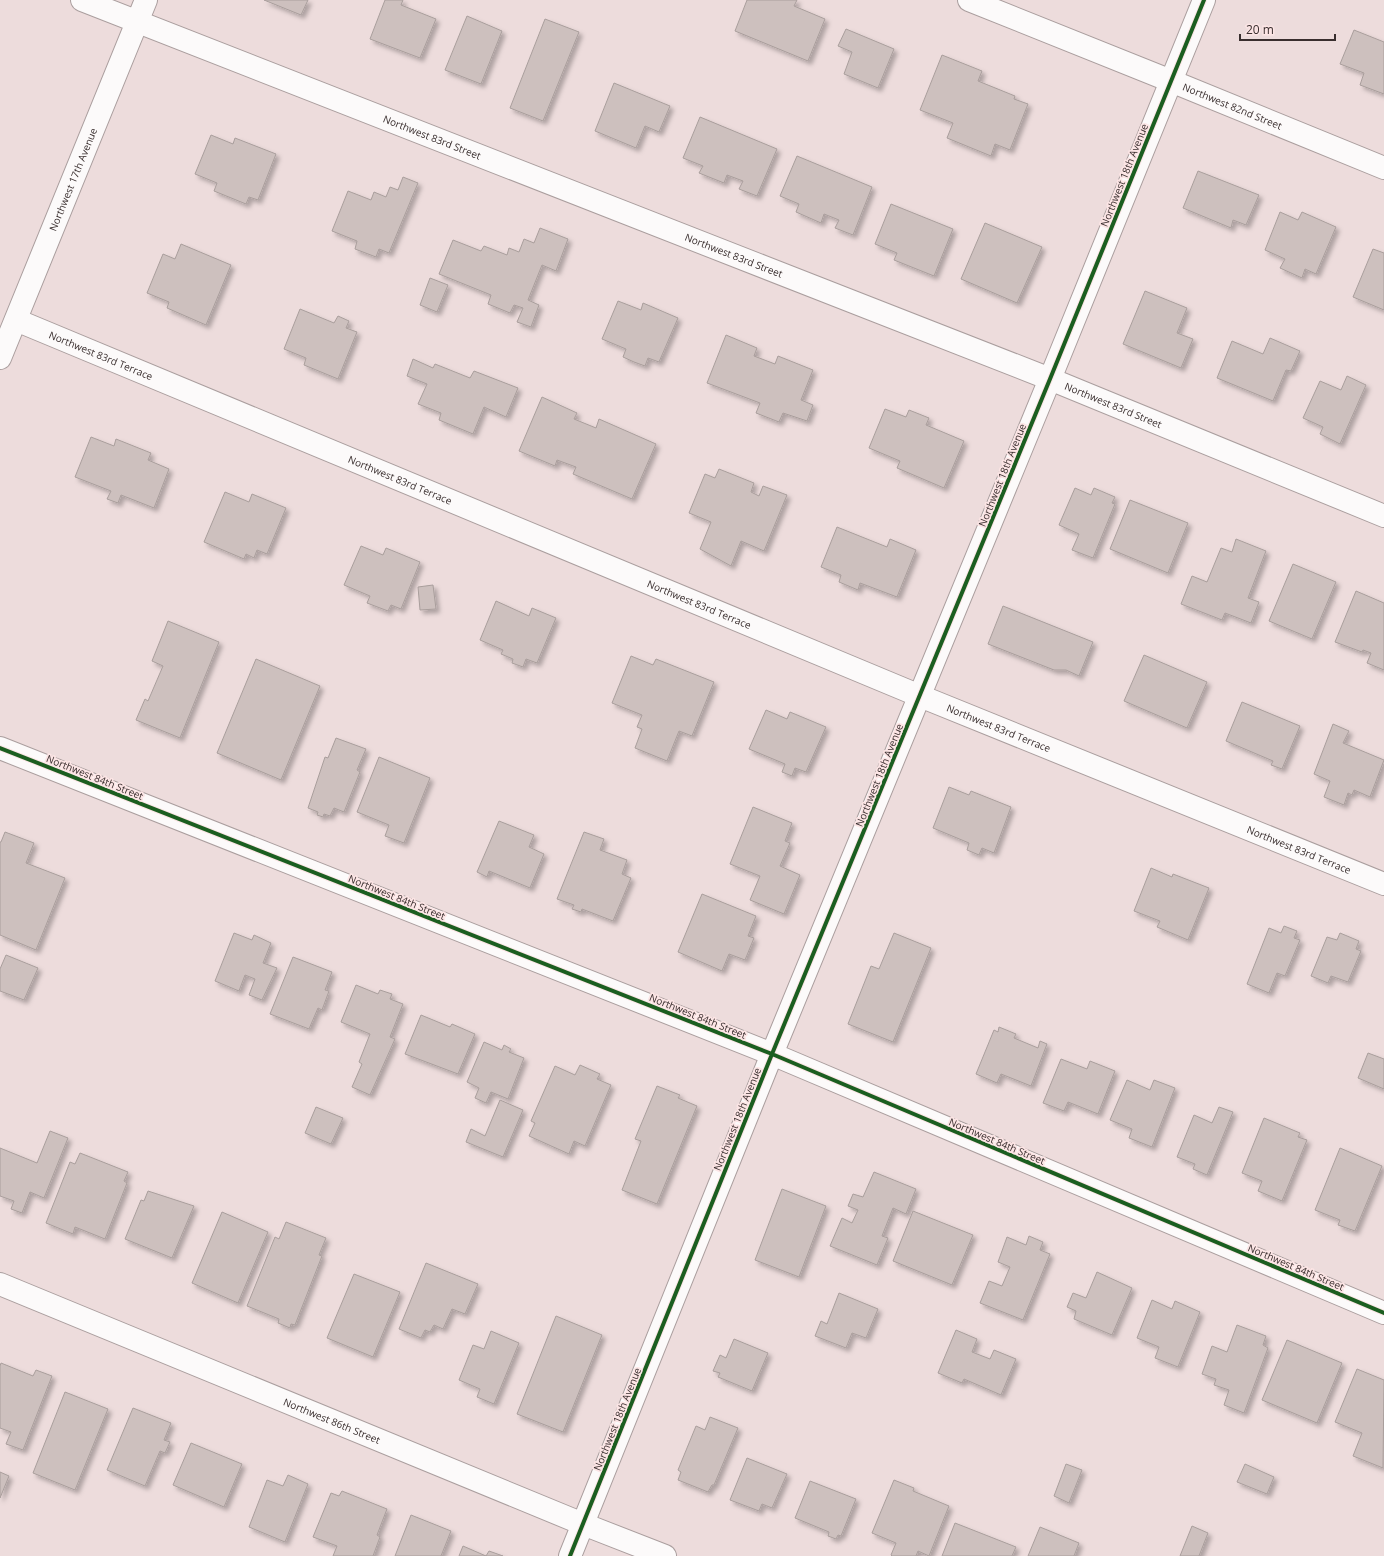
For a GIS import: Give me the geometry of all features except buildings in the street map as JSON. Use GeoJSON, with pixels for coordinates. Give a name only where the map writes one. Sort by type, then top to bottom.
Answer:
{"type":"FeatureCollection","features":[{"type":"Feature","properties":{"kind":"street","name":"Northwest 83rd Street"},"geometry":{"type":"LineString","coordinates":[[82,0],[1050,379],[1384,516]]}},
{"type":"Feature","properties":{"kind":"street","name":"Northwest 17th Avenue"},"geometry":{"type":"LineString","coordinates":[[0,358],[146,0]]}},
{"type":"Feature","properties":{"kind":"street","name":"Northwest 82nd Street"},"geometry":{"type":"LineString","coordinates":[[969,0],[1171,80],[1384,168]]}},
{"type":"Feature","properties":{"kind":"street","name":"Northwest 18th Avenue"},"geometry":{"type":"LineString","coordinates":[[570,1556],[772,1054],[1050,379],[1204,0]]}},
{"type":"Feature","properties":{"kind":"street","name":"Northwest 83rd Terrace"},"geometry":{"type":"LineString","coordinates":[[16,320],[920,696],[1384,884]]}},
{"type":"Feature","properties":{"kind":"street","name":"Northwest 84th Street"},"geometry":{"type":"LineString","coordinates":[[0,748],[772,1054],[1384,1313]]}},
{"type":"Feature","properties":{"kind":"street","name":"Northwest 86th Street"},"geometry":{"type":"LineString","coordinates":[[0,1284],[665,1556]]}},
{"type":"Feature","properties":{"kind":"cycle path"},"geometry":{"type":"LineString","coordinates":[[570,1556],[772,1054],[1050,379],[1204,0]]}},
{"type":"Feature","properties":{"kind":"cycle path"},"geometry":{"type":"LineString","coordinates":[[0,748],[772,1054],[1384,1313]]}}]}
